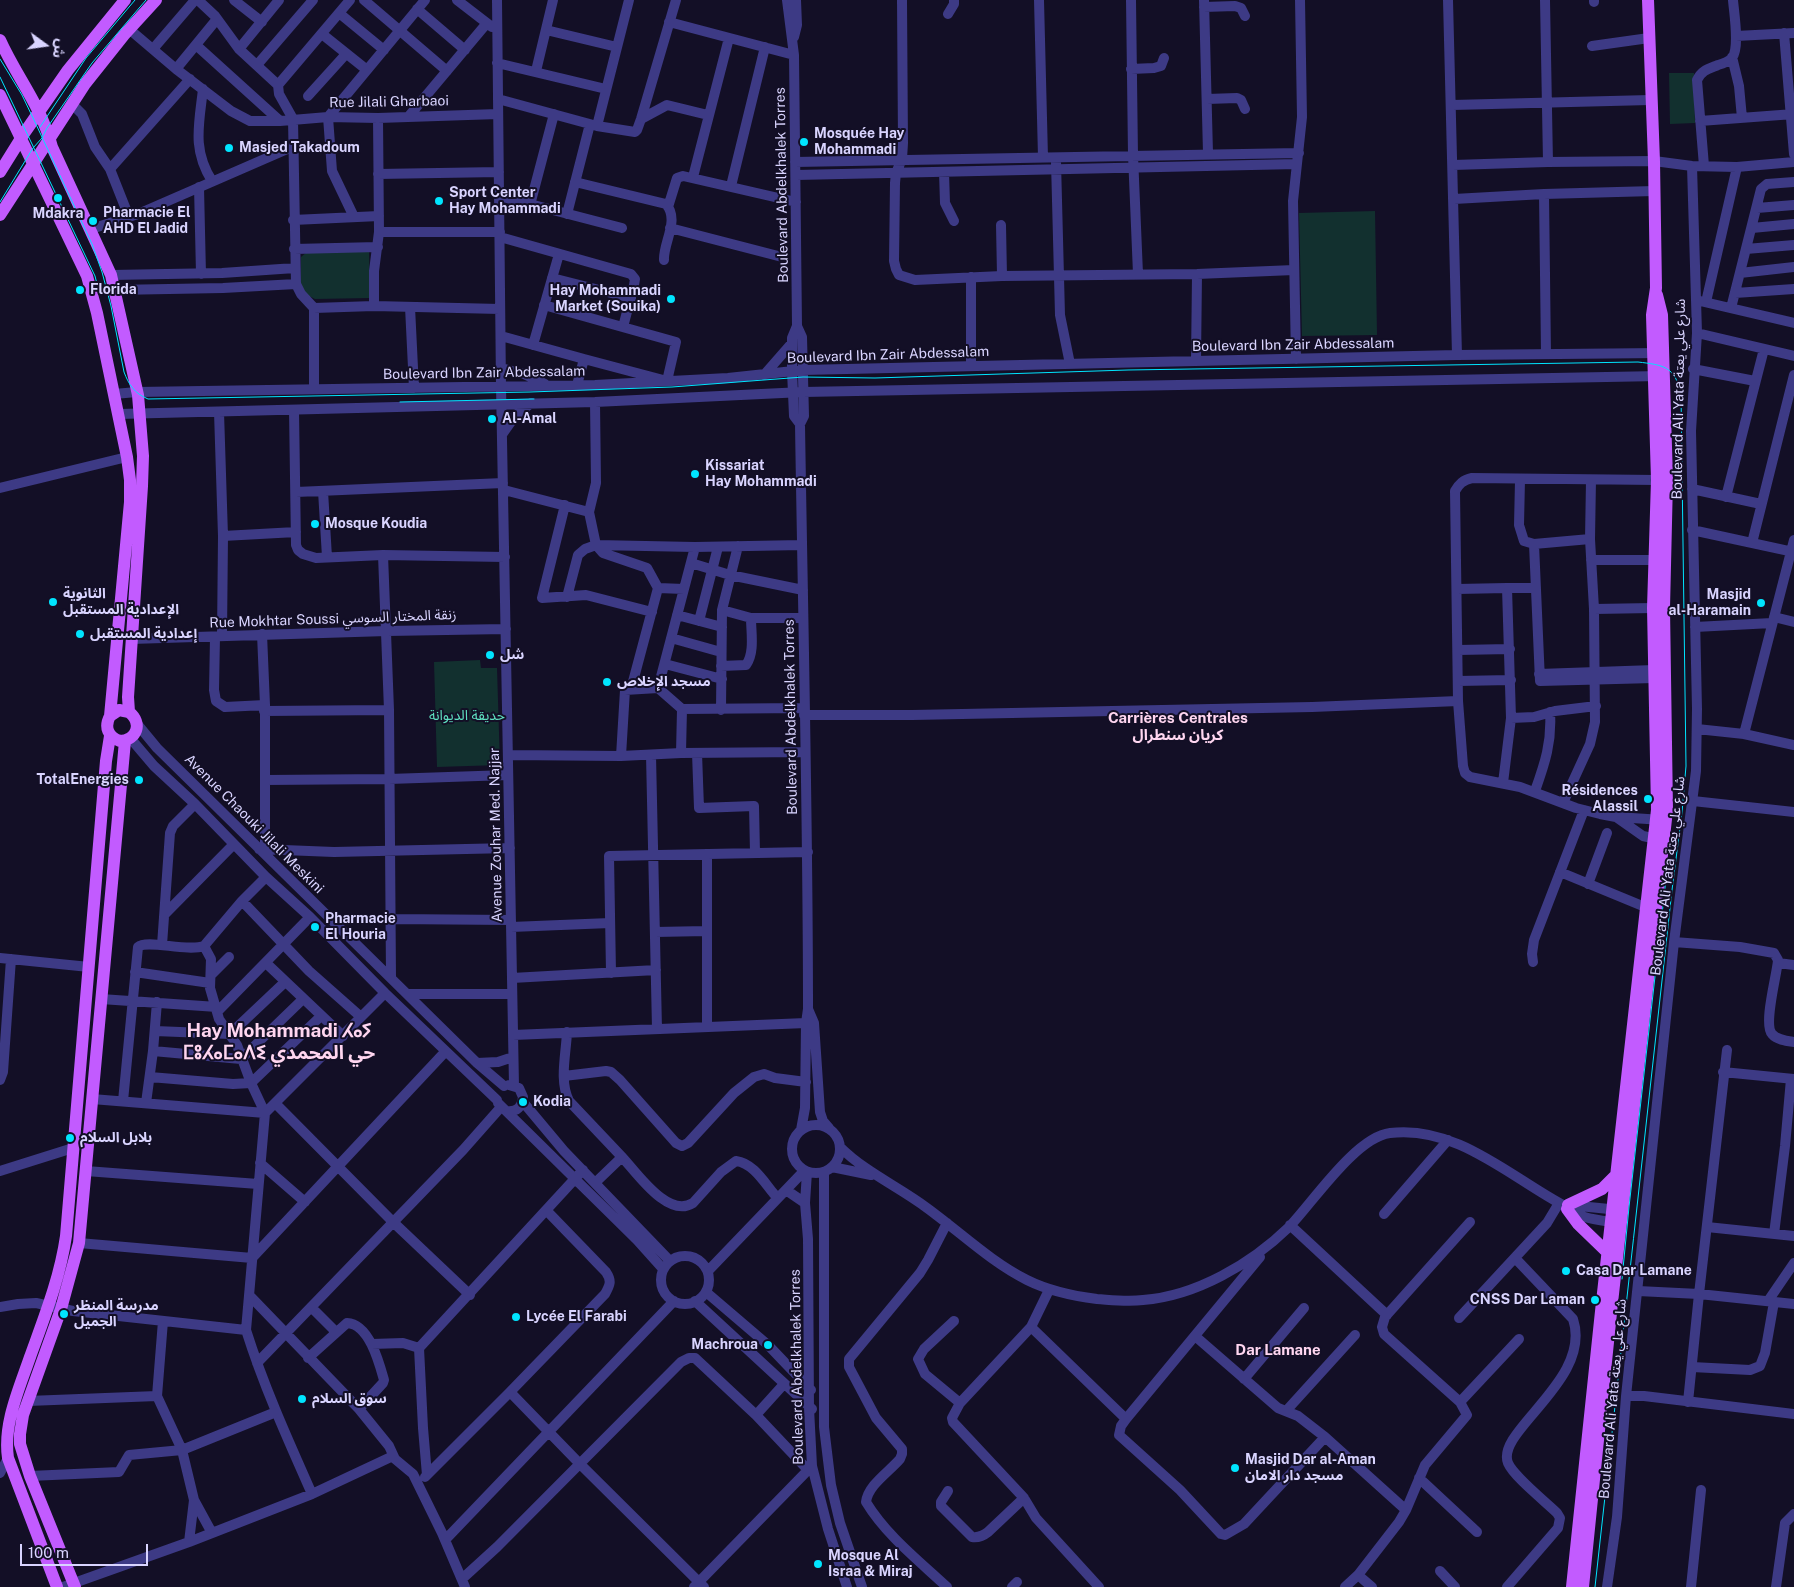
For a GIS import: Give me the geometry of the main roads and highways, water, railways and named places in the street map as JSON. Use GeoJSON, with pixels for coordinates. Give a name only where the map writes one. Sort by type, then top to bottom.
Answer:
{"type":"FeatureCollection","features":[{"type":"Feature","properties":{"kind":"main road"},"geometry":{"type":"LineString","coordinates":[[0,172],[68,70],[125,0]]}},
{"type":"Feature","properties":{"kind":"main road"},"geometry":{"type":"LineString","coordinates":[[0,215],[85,84],[129,29],[156,0]]}},
{"type":"Feature","properties":{"kind":"main road","name":"Boulevard Ali Yata شارع علي يعتة"},"geometry":{"type":"LineString","coordinates":[[1648,0],[1650,100],[1654,161],[1656,288],[1652,315],[1659,353],[1653,608],[1657,798],[1661,820]]}},
{"type":"Feature","properties":{"kind":"main road"},"geometry":{"type":"LineString","coordinates":[[0,40],[12,65],[40,111],[52,147],[111,275],[137,392],[143,456],[128,697],[130,712]]}},
{"type":"Feature","properties":{"kind":"main road"},"geometry":{"type":"LineString","coordinates":[[0,95],[87,276],[119,414],[130,480],[130,502],[110,716],[106,726],[110,736],[106,760],[64,1250],[55,1307],[21,1425],[20,1444],[71,1586]]}},
{"type":"Feature","properties":{"kind":"main road"},"geometry":{"type":"LineString","coordinates":[[18,188],[35,184],[44,189]]}},
{"type":"Feature","properties":{"kind":"main road","name":"Boulevard Ali Yata شارع علي يعتة"},"geometry":{"type":"LineString","coordinates":[[1583,1587],[1617,1216],[1658,840],[1667,797],[1664,608],[1667,480],[1659,376]]}},
{"type":"Feature","properties":{"kind":"main road"},"geometry":{"type":"LineString","coordinates":[[110,716],[119,710],[130,712],[134,715],[138,725],[134,735],[128,740],[120,741],[110,736]]}},
{"type":"Feature","properties":{"kind":"main road"},"geometry":{"type":"LineString","coordinates":[[57,1587],[8,1458],[6,1446],[12,1414],[79,1243],[101,998],[128,740]]}},
{"type":"Feature","properties":{"kind":"main road","name":"Boulevard Ali Yata شارع علي يعتة"},"geometry":{"type":"LineString","coordinates":[[1572,1587],[1608,1253],[1617,1216],[1616,1175],[1639,982],[1645,907],[1658,840]]}},
{"type":"Feature","properties":{"kind":"main road"},"geometry":{"type":"LineString","coordinates":[[1608,1253],[1578,1224],[1564,1205],[1602,1189],[1616,1175]]}},
{"type":"Feature","properties":{"kind":"tram line"},"geometry":{"type":"LineString","coordinates":[[40,127],[86,58],[135,0]]}},
{"type":"Feature","properties":{"kind":"tram line"},"geometry":{"type":"LineString","coordinates":[[0,202],[33,148],[42,138],[92,63],[146,0]]}},
{"type":"Feature","properties":{"kind":"tram line"},"geometry":{"type":"LineString","coordinates":[[0,59],[22,95],[92,244],[111,306],[126,377],[130,385],[148,399],[530,392],[672,387],[803,377],[875,378],[1128,370],[1638,362],[1661,366],[1671,372],[1681,394],[1686,766],[1595,1587]]}},
{"type":"Feature","properties":{"kind":"tram line"},"geometry":{"type":"LineString","coordinates":[[0,77],[95,276],[98,288]]}},
{"type":"Feature","properties":{"kind":"tram line"},"geometry":{"type":"LineString","coordinates":[[400,402],[534,399]]}},
{"type":"Feature","properties":{"kind":"tram line"},"geometry":{"type":"LineString","coordinates":[[1622,1279],[1666,879]]}},
{"type":"Feature","properties":{"kind":"place","name":"Mosquée Hay Mohammadi"},"geometry":{"type":"Point","coordinates":[804,142]}},
{"type":"Feature","properties":{"kind":"place","name":"Masjed Takadoum"},"geometry":{"type":"Point","coordinates":[229,148]}},
{"type":"Feature","properties":{"kind":"place","name":"Mdakra"},"geometry":{"type":"Point","coordinates":[58,198]}},
{"type":"Feature","properties":{"kind":"place","name":"Sport Center Hay Mohammadi"},"geometry":{"type":"Point","coordinates":[439,201]}},
{"type":"Feature","properties":{"kind":"place","name":"Pharmacie El AHD El Jadid"},"geometry":{"type":"Point","coordinates":[93,221]}},
{"type":"Feature","properties":{"kind":"place","name":"Florida"},"geometry":{"type":"Point","coordinates":[80,290]}},
{"type":"Feature","properties":{"kind":"place","name":"Hay Mohammadi Market (Souika)"},"geometry":{"type":"Point","coordinates":[671,299]}},
{"type":"Feature","properties":{"kind":"place","name":"Al-Amal"},"geometry":{"type":"Point","coordinates":[492,419]}},
{"type":"Feature","properties":{"kind":"place","name":"Kissariat Hay Mohammadi"},"geometry":{"type":"Point","coordinates":[695,474]}},
{"type":"Feature","properties":{"kind":"place","name":"Mosque Koudia"},"geometry":{"type":"Point","coordinates":[315,524]}},
{"type":"Feature","properties":{"kind":"place","name":"الثانوية الإعدادية المستقبل"},"geometry":{"type":"Point","coordinates":[53,602]}},
{"type":"Feature","properties":{"kind":"place","name":"Masjid al-Haramain"},"geometry":{"type":"Point","coordinates":[1761,603]}},
{"type":"Feature","properties":{"kind":"place","name":"إعدادية المستقبل"},"geometry":{"type":"Point","coordinates":[80,634]}},
{"type":"Feature","properties":{"kind":"place","name":"شل"},"geometry":{"type":"Point","coordinates":[490,655]}},
{"type":"Feature","properties":{"kind":"place","name":"مسجد الإخلاص"},"geometry":{"type":"Point","coordinates":[607,682]}},
{"type":"Feature","properties":{"kind":"place","name":"TotalEnergies"},"geometry":{"type":"Point","coordinates":[139,780]}},
{"type":"Feature","properties":{"kind":"place","name":"Résidences Alassil"},"geometry":{"type":"Point","coordinates":[1648,799]}},
{"type":"Feature","properties":{"kind":"place","name":"Pharmacie El Houria"},"geometry":{"type":"Point","coordinates":[315,927]}},
{"type":"Feature","properties":{"kind":"place","name":"Kodia"},"geometry":{"type":"Point","coordinates":[523,1102]}},
{"type":"Feature","properties":{"kind":"place","name":"بلابل السلام"},"geometry":{"type":"Point","coordinates":[70,1138]}},
{"type":"Feature","properties":{"kind":"place","name":"Casa Dar Lamane"},"geometry":{"type":"Point","coordinates":[1566,1271]}},
{"type":"Feature","properties":{"kind":"place","name":"CNSS Dar Laman"},"geometry":{"type":"Point","coordinates":[1595,1300]}},
{"type":"Feature","properties":{"kind":"place","name":"مدرسة المنظر الجميل"},"geometry":{"type":"Point","coordinates":[64,1314]}},
{"type":"Feature","properties":{"kind":"place","name":"Lycée El Farabi"},"geometry":{"type":"Point","coordinates":[516,1317]}},
{"type":"Feature","properties":{"kind":"place","name":"Machroua"},"geometry":{"type":"Point","coordinates":[768,1345]}},
{"type":"Feature","properties":{"kind":"place","name":"سوق السلام"},"geometry":{"type":"Point","coordinates":[302,1399]}},
{"type":"Feature","properties":{"kind":"place","name":"Masjid Dar al-Aman مسجد دار الامان"},"geometry":{"type":"Point","coordinates":[1235,1468]}},
{"type":"Feature","properties":{"kind":"place","name":"Mosque Al Israa & Miraj"},"geometry":{"type":"Point","coordinates":[818,1564]}},
{"type":"Feature","properties":{"kind":"district","name":"Carrières Centrales كريان سنطرال"},"geometry":{"type":"Point","coordinates":[1178,726]}},
{"type":"Feature","properties":{"kind":"district","name":"Hay Mohammadi ⵃⴰⵢ ⵎⵓⵃⴰⵎⴰⴷⵉ حي المحمدي"},"geometry":{"type":"Point","coordinates":[279,1042]}},
{"type":"Feature","properties":{"kind":"district","name":"Dar Lamane"},"geometry":{"type":"Point","coordinates":[1278,1350]}},
{"type":"Feature","properties":{"kind":"park label","name":"حديقة الديوانة"},"geometry":{"type":"Point","coordinates":[467,716]}}]}
